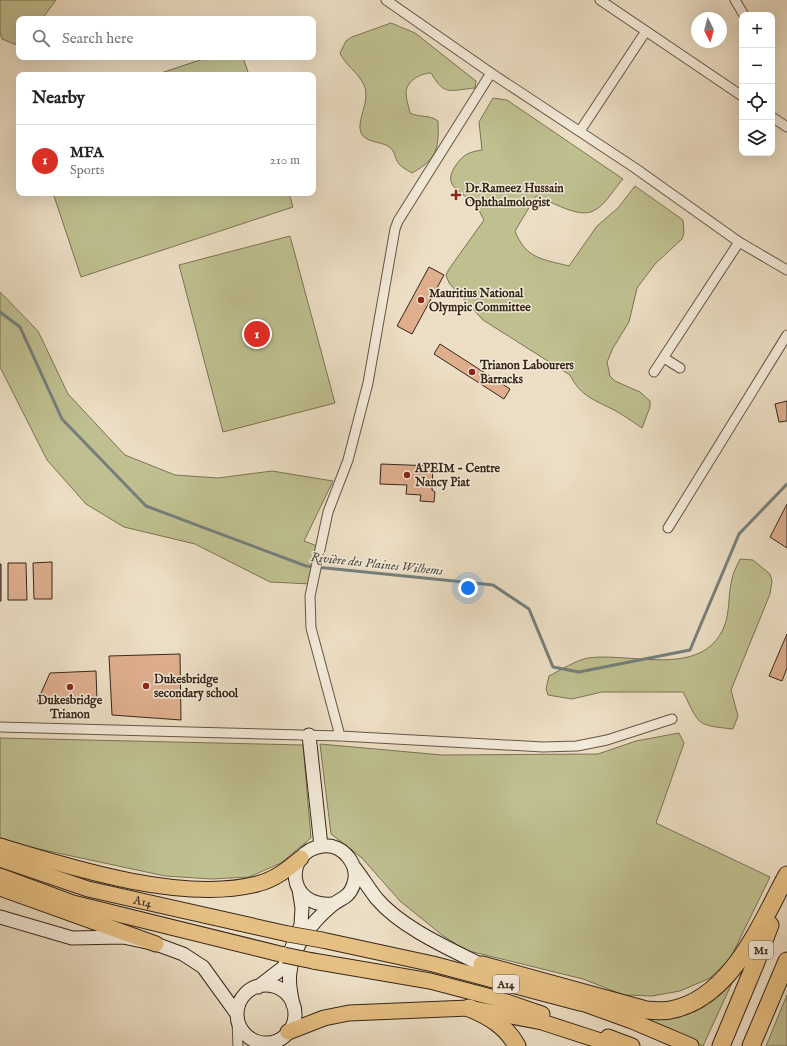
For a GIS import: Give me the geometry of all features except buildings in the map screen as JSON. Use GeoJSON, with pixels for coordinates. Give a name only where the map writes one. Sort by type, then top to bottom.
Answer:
{"type":"FeatureCollection","features":[{"type":"Feature","properties":{"kind":"highway"},"geometry":{"type":"LineString","coordinates":[[482,965],[646,1010],[670,1010],[683,1007],[689,1005],[715,988],[736,966],[787,875]]}},
{"type":"Feature","properties":{"kind":"highway","name":"M1"},"geometry":{"type":"LineString","coordinates":[[720,1046],[756,962],[787,878]]}},
{"type":"Feature","properties":{"kind":"highway","name":"M1"},"geometry":{"type":"LineString","coordinates":[[751,1046],[787,961]]}},
{"type":"Feature","properties":{"kind":"highway"},"geometry":{"type":"LineString","coordinates":[[754,1046],[783,983],[787,964]]}},
{"type":"Feature","properties":{"kind":"highway"},"geometry":{"type":"LineString","coordinates":[[469,1008],[489,1017],[498,1024],[513,1039],[517,1046]]}},
{"type":"Feature","properties":{"kind":"main road"},"geometry":{"type":"LineString","coordinates":[[0,846],[128,880],[154,885],[201,888],[238,888],[258,884],[284,872],[301,858]]}},
{"type":"Feature","properties":{"kind":"main road","name":"A14"},"geometry":{"type":"LineString","coordinates":[[0,859],[88,889],[288,934],[433,964],[580,1003],[686,1044]]}},
{"type":"Feature","properties":{"kind":"main road","name":"A14"},"geometry":{"type":"LineString","coordinates":[[0,876],[73,903],[284,955],[430,981],[495,998],[632,1046]]}},
{"type":"Feature","properties":{"kind":"main road"},"geometry":{"type":"LineString","coordinates":[[0,888],[156,944]]}},
{"type":"Feature","properties":{"kind":"main road"},"geometry":{"type":"LineString","coordinates":[[482,965],[580,1003]]}},
{"type":"Feature","properties":{"kind":"main road"},"geometry":{"type":"LineString","coordinates":[[288,1032],[324,1018],[349,1013],[469,1008],[542,1022],[614,1045]]}},
{"type":"Feature","properties":{"kind":"main road"},"geometry":{"type":"LineString","coordinates":[[554,1018],[614,1045]]}},
{"type":"Feature","properties":{"kind":"street"},"geometry":{"type":"LineString","coordinates":[[386,0],[491,73],[580,131],[739,242],[787,270]]}},
{"type":"Feature","properties":{"kind":"street"},"geometry":{"type":"LineString","coordinates":[[600,0],[739,93]]}},
{"type":"Feature","properties":{"kind":"street"},"geometry":{"type":"LineString","coordinates":[[735,0],[742,12]]}},
{"type":"Feature","properties":{"kind":"street"},"geometry":{"type":"LineString","coordinates":[[580,131],[646,31]]}},
{"type":"Feature","properties":{"kind":"street"},"geometry":{"type":"LineString","coordinates":[[340,736],[311,628],[310,596],[328,512],[348,460],[368,383],[395,229],[398,221],[491,73]]}},
{"type":"Feature","properties":{"kind":"street"},"geometry":{"type":"LineString","coordinates":[[775,119],[787,127]]}},
{"type":"Feature","properties":{"kind":"street"},"geometry":{"type":"LineString","coordinates":[[654,372],[739,242]]}},
{"type":"Feature","properties":{"kind":"street"},"geometry":{"type":"LineString","coordinates":[[668,528],[787,335]]}},
{"type":"Feature","properties":{"kind":"street"},"geometry":{"type":"LineString","coordinates":[[664,358],[680,368]]}},
{"type":"Feature","properties":{"kind":"street"},"geometry":{"type":"LineString","coordinates":[[0,727],[340,736],[536,746],[577,746],[607,740],[672,719]]}},
{"type":"Feature","properties":{"kind":"street"},"geometry":{"type":"LineString","coordinates":[[309,735],[321,846]]}},
{"type":"Feature","properties":{"kind":"street"},"geometry":{"type":"LineString","coordinates":[[238,1046],[237,1017],[239,1002],[245,994],[278,973],[284,967],[301,925],[302,908],[296,879],[296,869],[301,858],[306,853],[321,846],[334,847],[343,851],[350,858],[378,900],[417,931],[482,965]]}},
{"type":"Feature","properties":{"kind":"street"},"geometry":{"type":"LineString","coordinates":[[298,889],[304,897],[322,905],[332,904],[342,900],[349,894],[353,886],[355,876],[354,866]]}},
{"type":"Feature","properties":{"kind":"street"},"geometry":{"type":"LineString","coordinates":[[0,917],[72,938],[123,937],[156,944],[183,954],[203,967],[237,1017],[241,1029],[254,1041],[272,1044],[288,1032],[293,1024],[295,1015],[290,984],[290,971],[298,946],[311,925],[332,904]]}},
{"type":"Feature","properties":{"kind":"street"},"geometry":{"type":"LineString","coordinates":[[258,986],[272,986],[281,990],[289,996],[293,1005]]}},
{"type":"Feature","properties":{"kind":"green space"},"geometry":{"type":"Polygon","coordinates":[[[0,0],[56,0],[44,16],[16,16],[16,45],[2,39],[0,32],[0,0]]]}},
{"type":"Feature","properties":{"kind":"green space"},"geometry":{"type":"Polygon","coordinates":[[[391,23],[415,33],[476,81],[475,88],[449,90],[440,86],[431,73],[427,73],[415,78],[408,85],[406,96],[410,113],[438,121],[438,139],[435,152],[427,163],[412,173],[399,164],[391,148],[366,138],[361,133],[360,122],[365,104],[366,91],[361,80],[340,53],[346,41],[352,37],[391,23]]]}},
{"type":"Feature","properties":{"kind":"green space"},"geometry":{"type":"Polygon","coordinates":[[[200,60],[244,60],[248,72],[164,72],[200,60]]]}},
{"type":"Feature","properties":{"kind":"green space"},"geometry":{"type":"Polygon","coordinates":[[[493,98],[507,100],[623,179],[603,204],[595,210],[589,212],[582,213],[566,209],[536,196],[515,231],[519,240],[530,253],[543,259],[569,266],[597,226],[618,208],[635,186],[683,220],[684,233],[682,239],[655,264],[637,288],[629,322],[613,348],[607,362],[610,376],[615,381],[640,392],[650,401],[650,407],[642,428],[619,413],[589,397],[579,388],[570,375],[483,320],[449,283],[446,275],[449,269],[484,220],[476,206],[452,184],[452,173],[456,165],[464,156],[482,150],[479,122],[493,98]]]}},
{"type":"Feature","properties":{"kind":"green space"},"geometry":{"type":"Polygon","coordinates":[[[54,196],[290,196],[293,207],[81,277],[54,196]]]}},
{"type":"Feature","properties":{"kind":"green space"},"geometry":{"type":"Polygon","coordinates":[[[290,236],[335,403],[223,432],[179,265],[290,236]]]}},
{"type":"Feature","properties":{"kind":"green space"},"geometry":{"type":"Polygon","coordinates":[[[0,292],[38,331],[68,394],[125,455],[175,475],[218,478],[272,471],[333,481],[304,541],[317,546],[311,584],[270,582],[195,544],[124,527],[86,504],[47,460],[0,367],[0,292]]]}},
{"type":"Feature","properties":{"kind":"green space"},"geometry":{"type":"Polygon","coordinates":[[[740,559],[753,560],[770,574],[772,581],[770,594],[731,690],[738,716],[733,729],[712,726],[700,721],[696,717],[683,692],[602,692],[572,699],[548,695],[546,689],[549,676],[583,659],[605,657],[664,660],[683,658],[700,653],[714,643],[724,627],[734,571],[740,559]]]}},
{"type":"Feature","properties":{"kind":"green space"},"geometry":{"type":"Polygon","coordinates":[[[679,733],[684,743],[656,823],[770,877],[730,959],[710,978],[680,991],[652,996],[624,995],[583,979],[465,950],[442,935],[400,901],[362,858],[331,834],[320,744],[442,755],[598,754],[636,741],[679,733]]]}},
{"type":"Feature","properties":{"kind":"green space"},"geometry":{"type":"Polygon","coordinates":[[[0,738],[303,745],[311,838],[281,863],[249,877],[212,879],[165,876],[25,846],[0,838],[0,738]]]}},
{"type":"Feature","properties":{"kind":"green space"},"geometry":{"type":"Polygon","coordinates":[[[738,970],[703,1046],[639,1026],[651,1020],[681,1014],[738,970]]]}},
{"type":"Feature","properties":{"kind":"green space"},"geometry":{"type":"Polygon","coordinates":[[[787,995],[787,1046],[766,1046],[787,995]]]}},
{"type":"Feature","properties":{"kind":"waterway","name":"Rivière des Plaines Wilhems"},"geometry":{"type":"LineString","coordinates":[[0,312],[20,327],[62,419],[146,506],[306,566],[493,585],[529,609],[553,667],[579,672],[690,650],[739,534],[787,484]]}},
{"type":"Feature","properties":{"kind":"place","name":"Dr.Rameez Hussain Ophthalmologist"},"geometry":{"type":"Point","coordinates":[456,195]}},
{"type":"Feature","properties":{"kind":"place","name":"Mauritius National Olympic Committee"},"geometry":{"type":"Point","coordinates":[421,300]}},
{"type":"Feature","properties":{"kind":"place","name":"MFA"},"geometry":{"type":"Point","coordinates":[257,334]}},
{"type":"Feature","properties":{"kind":"place","name":"Trianon Labourers Barracks"},"geometry":{"type":"Point","coordinates":[472,372]}},
{"type":"Feature","properties":{"kind":"place","name":"APEIM - Centre Nancy Piat"},"geometry":{"type":"Point","coordinates":[407,475]}},
{"type":"Feature","properties":{"kind":"place","name":"Dukesbridge secondary school"},"geometry":{"type":"Point","coordinates":[146,686]}},
{"type":"Feature","properties":{"kind":"place","name":"Dukesbridge Trianon"},"geometry":{"type":"Point","coordinates":[70,687]}}]}
